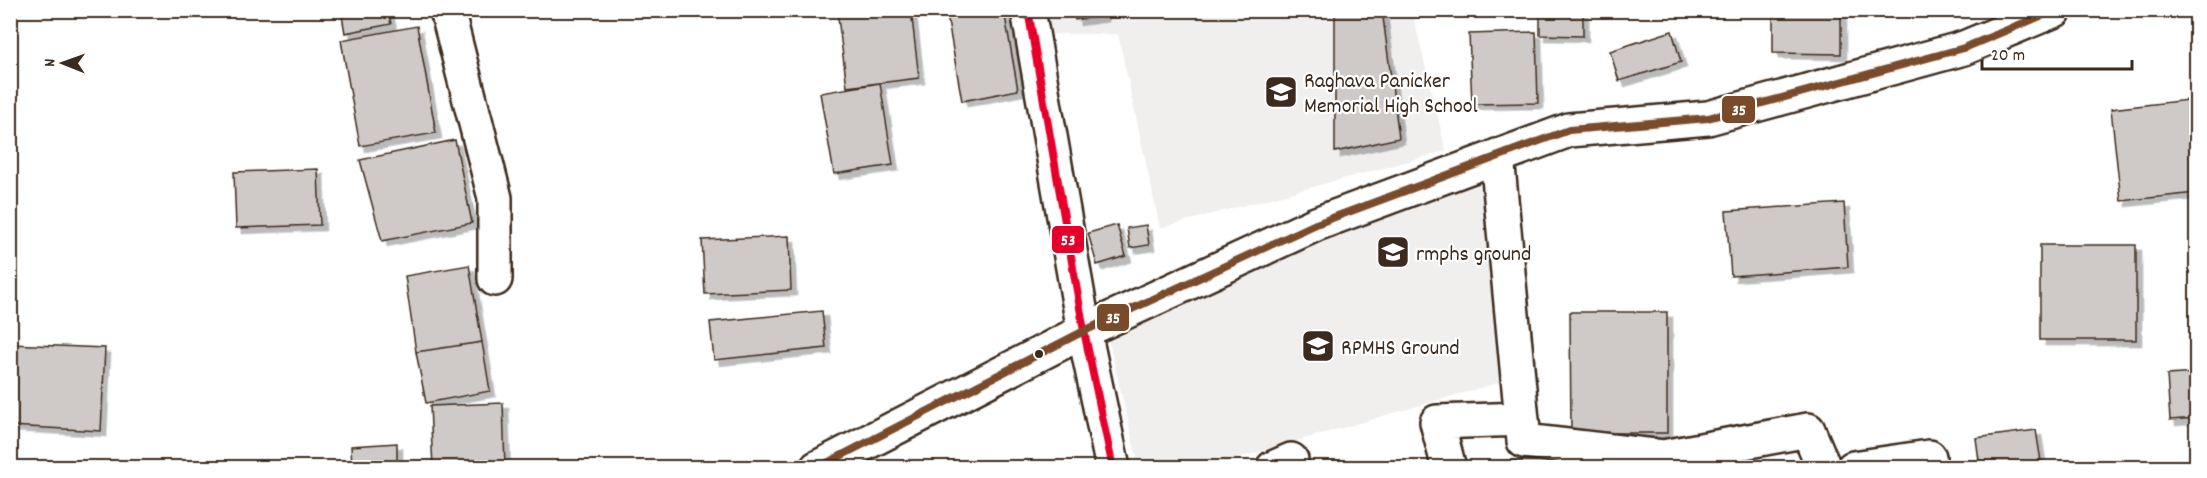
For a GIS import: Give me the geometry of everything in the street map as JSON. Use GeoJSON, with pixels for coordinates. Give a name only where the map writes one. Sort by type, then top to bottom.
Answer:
{"type":"FeatureCollection","features":[{"type":"Feature","properties":{"kind":"street"},"geometry":{"type":"LineString","coordinates":[[447,10],[495,198],[495,279]]}},
{"type":"Feature","properties":{"kind":"street"},"geometry":{"type":"LineString","coordinates":[[1028,10],[1084,331],[1113,468]]}},
{"type":"Feature","properties":{"kind":"street"},"geometry":{"type":"LineString","coordinates":[[817,468],[1084,331],[1316,224],[1497,156],[1569,130],[1708,118],[1964,48],[2055,10]]}},
{"type":"Feature","properties":{"kind":"street"},"geometry":{"type":"LineString","coordinates":[[1497,156],[1524,441],[1663,457],[1808,430],[1824,468]]}},
{"type":"Feature","properties":{"kind":"street"},"geometry":{"type":"LineString","coordinates":[[1449,468],[1437,422],[1522,419]]}},
{"type":"Feature","properties":{"kind":"street"},"geometry":{"type":"LineString","coordinates":[[1853,468],[1929,457]]}},
{"type":"Feature","properties":{"kind":"shaded area","name":"Raghava Panicker Memorial High School"},"geometry":{"type":"Polygon","coordinates":[[[1045,11],[1412,11],[1446,151],[1160,228],[1118,34],[1049,34],[1045,11]]]}},
{"type":"Feature","properties":{"kind":"shaded area","name":"rmphs ground"},"geometry":{"type":"Polygon","coordinates":[[[1482,173],[1508,380],[1207,467],[1139,467],[1106,330],[1482,173]]]}},
{"type":"Feature","properties":{"kind":"building"},"geometry":{"type":"Polygon","coordinates":[[[341,10],[388,10],[391,24],[345,33],[341,10]]]}},
{"type":"Feature","properties":{"kind":"building"},"geometry":{"type":"Polygon","coordinates":[[[837,10],[911,10],[919,78],[847,87],[837,10]]]}},
{"type":"Feature","properties":{"kind":"building"},"geometry":{"type":"Polygon","coordinates":[[[946,10],[1004,10],[1018,90],[962,101],[946,10]]]}},
{"type":"Feature","properties":{"kind":"building"},"geometry":{"type":"Polygon","coordinates":[[[1074,10],[1103,10],[1103,16],[1075,20],[1074,10]]]}},
{"type":"Feature","properties":{"kind":"building"},"geometry":{"type":"Polygon","coordinates":[[[1335,10],[1382,10],[1399,138],[1335,152],[1335,10]]]}},
{"type":"Feature","properties":{"kind":"building"},"geometry":{"type":"Polygon","coordinates":[[[1540,10],[1583,10],[1583,36],[1540,35],[1540,10]]]}},
{"type":"Feature","properties":{"kind":"building"},"geometry":{"type":"Polygon","coordinates":[[[1773,10],[1841,10],[1841,54],[1773,53],[1773,10]]]}},
{"type":"Feature","properties":{"kind":"building"},"geometry":{"type":"Polygon","coordinates":[[[417,26],[436,133],[360,146],[341,40],[417,26]]]}},
{"type":"Feature","properties":{"kind":"building"},"geometry":{"type":"Polygon","coordinates":[[[1672,31],[1681,62],[1619,81],[1610,51],[1672,31]]]}},
{"type":"Feature","properties":{"kind":"building"},"geometry":{"type":"Polygon","coordinates":[[[1536,32],[1538,103],[1472,104],[1469,34],[1536,32]]]}},
{"type":"Feature","properties":{"kind":"building"},"geometry":{"type":"Polygon","coordinates":[[[880,83],[893,165],[834,174],[820,93],[880,83]]]}},
{"type":"Feature","properties":{"kind":"building"},"geometry":{"type":"Polygon","coordinates":[[[2196,99],[2196,193],[2121,201],[2111,109],[2196,99]]]}},
{"type":"Feature","properties":{"kind":"building"},"geometry":{"type":"Polygon","coordinates":[[[455,140],[472,223],[382,241],[360,160],[455,140]]]}},
{"type":"Feature","properties":{"kind":"building"},"geometry":{"type":"Polygon","coordinates":[[[318,169],[320,225],[236,228],[234,172],[318,169]]]}},
{"type":"Feature","properties":{"kind":"building"},"geometry":{"type":"Polygon","coordinates":[[[1844,203],[1848,267],[1731,276],[1726,211],[1844,203]]]}},
{"type":"Feature","properties":{"kind":"building"},"geometry":{"type":"Polygon","coordinates":[[[1117,225],[1126,256],[1097,265],[1088,233],[1117,225]]]}},
{"type":"Feature","properties":{"kind":"building"},"geometry":{"type":"Polygon","coordinates":[[[1146,225],[1149,245],[1130,248],[1127,228],[1146,225]]]}},
{"type":"Feature","properties":{"kind":"building"},"geometry":{"type":"Polygon","coordinates":[[[789,236],[791,290],[705,294],[702,240],[789,236]]]}},
{"type":"Feature","properties":{"kind":"building"},"geometry":{"type":"Polygon","coordinates":[[[2040,245],[2136,245],[2136,340],[2040,340],[2040,245]]]}},
{"type":"Feature","properties":{"kind":"building"},"geometry":{"type":"Polygon","coordinates":[[[469,265],[482,342],[416,352],[405,276],[469,265]]]}},
{"type":"Feature","properties":{"kind":"building"},"geometry":{"type":"Polygon","coordinates":[[[822,311],[826,348],[714,360],[710,322],[822,311]]]}},
{"type":"Feature","properties":{"kind":"building"},"geometry":{"type":"Polygon","coordinates":[[[1570,312],[1667,312],[1667,433],[1571,433],[1570,312]]]}},
{"type":"Feature","properties":{"kind":"building"},"geometry":{"type":"Polygon","coordinates":[[[482,342],[490,391],[426,403],[416,352],[482,342]]]}},
{"type":"Feature","properties":{"kind":"building"},"geometry":{"type":"Polygon","coordinates":[[[10,344],[105,348],[101,431],[10,426],[10,344]]]}},
{"type":"Feature","properties":{"kind":"building"},"geometry":{"type":"Polygon","coordinates":[[[2196,373],[2196,418],[2170,420],[2167,375],[2196,373]]]}},
{"type":"Feature","properties":{"kind":"building"},"geometry":{"type":"Polygon","coordinates":[[[503,403],[505,468],[433,468],[430,406],[503,403]]]}},
{"type":"Feature","properties":{"kind":"building"},"geometry":{"type":"Polygon","coordinates":[[[2036,430],[2042,468],[1980,468],[1976,438],[2036,430]]]}},
{"type":"Feature","properties":{"kind":"building"},"geometry":{"type":"Polygon","coordinates":[[[397,443],[397,468],[352,468],[351,446],[397,443]]]}},
{"type":"Feature","properties":{"kind":"building"},"geometry":{"type":"Polygon","coordinates":[[[1503,461],[1591,461],[1591,468],[1503,468],[1503,461]]]}},
{"type":"Feature","properties":{"kind":"transit line","name":"53"},"geometry":{"type":"LineString","coordinates":[[1028,10],[1084,331],[1113,468]]}},
{"type":"Feature","properties":{"kind":"transit line","name":"35"},"geometry":{"type":"LineString","coordinates":[[817,468],[1084,331],[1316,224],[1569,130],[1708,118],[1964,48],[2055,10]]}},
{"type":"Feature","properties":{"kind":"place","name":"Raghava Panicker Memorial High School"},"geometry":{"type":"Point","coordinates":[1281,92]}},
{"type":"Feature","properties":{"kind":"place","name":"rmphs ground"},"geometry":{"type":"Point","coordinates":[1393,252]}},
{"type":"Feature","properties":{"kind":"place","name":"RPMHS Ground"},"geometry":{"type":"Point","coordinates":[1318,346]}}]}
